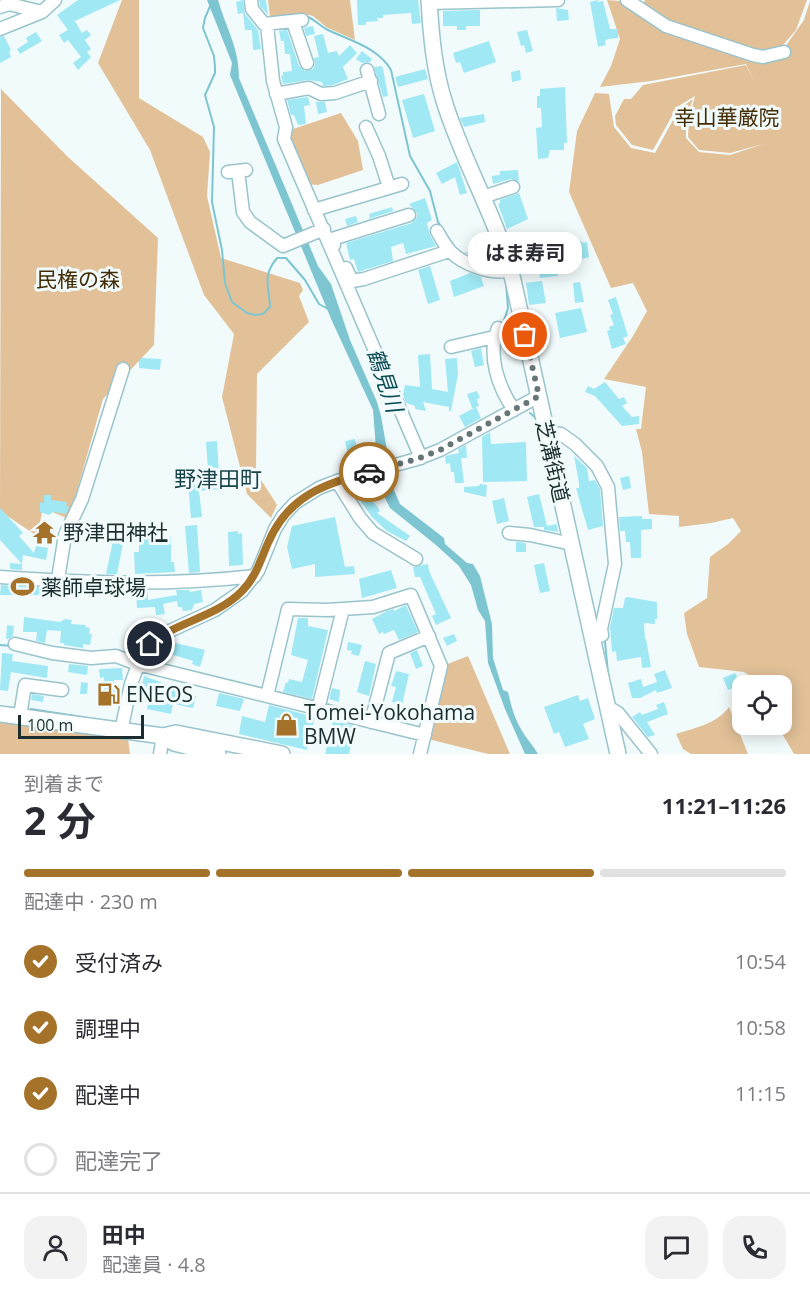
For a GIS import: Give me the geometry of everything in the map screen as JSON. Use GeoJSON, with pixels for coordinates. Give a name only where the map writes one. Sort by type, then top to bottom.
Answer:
{"type":"FeatureCollection","features":[{"type":"Feature","properties":{"kind":"main road","name":"芝溝街道"},"geometry":{"type":"LineString","coordinates":[[429,2],[432,47],[440,87],[501,238],[510,270],[618,754]]}},
{"type":"Feature","properties":{"kind":"main road"},"geometry":{"type":"LineString","coordinates":[[0,714],[163,736],[176,733],[282,754]]}},
{"type":"Feature","properties":{"kind":"main road"},"geometry":{"type":"LineString","coordinates":[[163,736],[174,742],[219,754]]}},
{"type":"Feature","properties":{"kind":"street"},"geometry":{"type":"LineString","coordinates":[[0,29],[42,12],[55,0]]}},
{"type":"Feature","properties":{"kind":"street"},"geometry":{"type":"LineString","coordinates":[[251,0],[252,9],[264,24],[298,21],[307,63]]}},
{"type":"Feature","properties":{"kind":"street"},"geometry":{"type":"LineString","coordinates":[[429,2],[558,0]]}},
{"type":"Feature","properties":{"kind":"street"},"geometry":{"type":"LineString","coordinates":[[627,0],[666,26],[763,57],[784,52]]}},
{"type":"Feature","properties":{"kind":"street"},"geometry":{"type":"LineString","coordinates":[[0,7],[9,4],[42,12]]}},
{"type":"Feature","properties":{"kind":"street"},"geometry":{"type":"LineString","coordinates":[[267,25],[276,94],[285,122],[284,139],[419,459]]}},
{"type":"Feature","properties":{"kind":"street"},"geometry":{"type":"LineString","coordinates":[[276,94],[309,88],[324,94],[351,88],[369,76],[380,107]]}},
{"type":"Feature","properties":{"kind":"street"},"geometry":{"type":"LineString","coordinates":[[366,127],[376,137],[389,187]]}},
{"type":"Feature","properties":{"kind":"street"},"geometry":{"type":"LineString","coordinates":[[237,171],[242,217],[284,246],[324,233],[409,215]]}},
{"type":"Feature","properties":{"kind":"street"},"geometry":{"type":"LineString","coordinates":[[314,210],[402,184]]}},
{"type":"Feature","properties":{"kind":"street"},"geometry":{"type":"LineString","coordinates":[[483,196],[513,187]]}},
{"type":"Feature","properties":{"kind":"street"},"geometry":{"type":"LineString","coordinates":[[437,231],[449,251],[459,259],[494,272],[510,270]]}},
{"type":"Feature","properties":{"kind":"street"},"geometry":{"type":"LineString","coordinates":[[324,233],[340,254],[352,281],[449,251]]}},
{"type":"Feature","properties":{"kind":"street"},"geometry":{"type":"LineString","coordinates":[[451,347],[496,332],[494,357],[498,377],[502,392],[514,410]]}},
{"type":"Feature","properties":{"kind":"street"},"geometry":{"type":"LineString","coordinates":[[58,579],[65,535],[82,499],[123,369]]}},
{"type":"Feature","properties":{"kind":"street"},"geometry":{"type":"LineString","coordinates":[[121,731],[137,664],[146,649],[161,635],[230,602],[242,591],[255,576],[268,543],[283,516],[295,503],[311,492],[337,481],[419,459],[440,450],[539,396]]}},
{"type":"Feature","properties":{"kind":"street"},"geometry":{"type":"LineString","coordinates":[[547,432],[561,434],[575,444],[597,466],[608,487],[614,571],[601,629],[602,635],[593,639]]}},
{"type":"Feature","properties":{"kind":"street"},"geometry":{"type":"LineString","coordinates":[[337,481],[360,518],[373,532],[416,559]]}},
{"type":"Feature","properties":{"kind":"street"},"geometry":{"type":"LineString","coordinates":[[509,533],[572,544]]}},
{"type":"Feature","properties":{"kind":"street"},"geometry":{"type":"LineString","coordinates":[[0,577],[133,584],[205,582],[255,576]]}},
{"type":"Feature","properties":{"kind":"street"},"geometry":{"type":"LineString","coordinates":[[267,696],[288,609],[373,607],[411,595],[441,666],[420,754]]}},
{"type":"Feature","properties":{"kind":"street"},"geometry":{"type":"LineString","coordinates":[[318,709],[343,609]]}},
{"type":"Feature","properties":{"kind":"street"},"geometry":{"type":"LineString","coordinates":[[371,722],[388,653],[429,636]]}},
{"type":"Feature","properties":{"kind":"street"},"geometry":{"type":"LineString","coordinates":[[15,644],[52,653],[92,658],[116,656],[137,664],[425,735]]}},
{"type":"Feature","properties":{"kind":"street"},"geometry":{"type":"LineString","coordinates":[[20,716],[25,684],[62,690]]}},
{"type":"Feature","properties":{"kind":"street"},"geometry":{"type":"LineString","coordinates":[[608,707],[625,720],[651,754]]}},
{"type":"Feature","properties":{"kind":"street"},"geometry":{"type":"LineString","coordinates":[[160,754],[163,736]]}},
{"type":"Feature","properties":{"kind":"green space"},"geometry":{"type":"Polygon","coordinates":[[[122,0],[139,0],[139,98],[203,137],[210,152],[207,196],[221,258],[300,283],[303,290],[299,296],[309,322],[257,374],[256,472],[277,505],[271,518],[247,494],[222,397],[234,334],[204,295],[150,150],[98,63],[122,0]]]}},
{"type":"Feature","properties":{"kind":"green space"},"geometry":{"type":"Polygon","coordinates":[[[268,0],[350,0],[355,40],[326,27],[313,16],[305,14],[270,17],[268,0]]]}},
{"type":"Feature","properties":{"kind":"green space","name":"幸山華厳院"},"geometry":{"type":"Polygon","coordinates":[[[607,0],[620,1],[641,8],[645,0],[807,0],[796,30],[779,53],[782,59],[790,54],[786,48],[787,44],[804,20],[810,1],[810,754],[794,754],[783,735],[792,735],[792,675],[748,675],[744,672],[699,667],[687,634],[684,613],[707,598],[710,557],[741,531],[733,518],[679,527],[679,516],[649,514],[642,452],[636,429],[641,429],[646,387],[604,379],[647,311],[633,283],[611,288],[569,192],[577,131],[595,93],[609,94],[614,127],[631,148],[655,153],[679,109],[693,99],[686,120],[686,138],[699,152],[730,155],[763,144],[730,153],[699,150],[688,137],[689,119],[695,96],[677,107],[653,150],[632,145],[616,125],[615,116],[624,99],[631,99],[643,85],[746,65],[756,85],[746,64],[651,81],[600,87],[611,66],[620,39],[607,0]]]}},
{"type":"Feature","properties":{"kind":"green space","name":"民権の森"},"geometry":{"type":"Polygon","coordinates":[[[1,89],[68,157],[158,238],[154,345],[103,399],[69,519],[43,508],[37,536],[0,511],[1,89]]]}},
{"type":"Feature","properties":{"kind":"green space"},"geometry":{"type":"Polygon","coordinates":[[[341,113],[358,141],[363,170],[318,185],[307,184],[287,135],[290,130],[341,113]]]}},
{"type":"Feature","properties":{"kind":"green space"},"geometry":{"type":"Polygon","coordinates":[[[468,656],[510,754],[488,754],[428,739],[445,665],[468,656]]]}},
{"type":"Feature","properties":{"kind":"green space"},"geometry":{"type":"Polygon","coordinates":[[[729,707],[732,714],[732,735],[740,735],[748,754],[691,754],[683,749],[676,734],[712,721],[729,707]]]}},
{"type":"Feature","properties":{"kind":"green space"},"geometry":{"type":"Polygon","coordinates":[[[0,719],[128,738],[130,754],[0,754],[0,719]]]}},
{"type":"Feature","properties":{"kind":"water"},"geometry":{"type":"Polygon","coordinates":[[[207,0],[218,0],[235,48],[239,78],[318,266],[331,284],[350,340],[377,402],[394,490],[400,504],[444,538],[445,544],[467,563],[473,564],[480,576],[492,624],[493,658],[503,690],[508,692],[519,724],[538,754],[525,754],[505,709],[488,663],[485,621],[478,610],[471,585],[459,566],[390,508],[385,498],[377,462],[373,410],[332,321],[230,75],[232,63],[207,0]]]}},
{"type":"Feature","properties":{"kind":"building"},"geometry":{"type":"Polygon","coordinates":[[[78,0],[120,0],[75,21],[82,33],[87,30],[91,35],[85,40],[91,49],[87,52],[91,57],[78,70],[73,63],[81,57],[68,40],[64,43],[59,35],[68,30],[57,15],[78,0]]]}},
{"type":"Feature","properties":{"kind":"building"},"geometry":{"type":"Polygon","coordinates":[[[243,0],[245,14],[258,30],[261,49],[253,50],[252,30],[245,30],[243,13],[238,14],[236,2],[243,0]]]}},
{"type":"Feature","properties":{"kind":"building"},"geometry":{"type":"Polygon","coordinates":[[[259,0],[266,0],[268,15],[260,6],[259,0]]]}},
{"type":"Feature","properties":{"kind":"building"},"geometry":{"type":"Polygon","coordinates":[[[357,0],[418,0],[421,23],[412,24],[411,13],[383,15],[383,18],[377,18],[378,21],[358,25],[357,0]]]}},
{"type":"Feature","properties":{"kind":"building"},"geometry":{"type":"Polygon","coordinates":[[[598,0],[598,2],[603,1],[610,29],[618,29],[618,38],[608,39],[605,41],[606,45],[598,47],[590,2],[598,0]]]}},
{"type":"Feature","properties":{"kind":"building"},"geometry":{"type":"Polygon","coordinates":[[[556,8],[568,10],[569,20],[557,21],[556,8]]]}},
{"type":"Feature","properties":{"kind":"building"},"geometry":{"type":"Polygon","coordinates":[[[480,10],[480,26],[466,26],[466,30],[457,30],[457,26],[443,26],[443,11],[480,10]]]}},
{"type":"Feature","properties":{"kind":"building"},"geometry":{"type":"Polygon","coordinates":[[[313,26],[315,34],[306,36],[304,28],[313,26]]]}},
{"type":"Feature","properties":{"kind":"building"},"geometry":{"type":"Polygon","coordinates":[[[287,30],[299,66],[305,71],[313,69],[314,58],[319,57],[314,36],[323,34],[328,53],[337,51],[339,56],[350,45],[357,53],[343,67],[348,79],[323,86],[322,82],[308,80],[283,84],[281,76],[283,72],[292,71],[290,54],[285,54],[284,41],[281,41],[279,31],[287,30]]]}},
{"type":"Feature","properties":{"kind":"building"},"geometry":{"type":"Polygon","coordinates":[[[527,30],[533,51],[526,53],[524,45],[521,46],[517,32],[527,30]]]}},
{"type":"Feature","properties":{"kind":"building"},"geometry":{"type":"Polygon","coordinates":[[[36,32],[42,41],[20,54],[17,49],[28,42],[26,38],[36,32]]]}},
{"type":"Feature","properties":{"kind":"building"},"geometry":{"type":"Polygon","coordinates":[[[4,36],[11,50],[9,52],[11,57],[0,63],[0,37],[4,36]]]}},
{"type":"Feature","properties":{"kind":"building"},"geometry":{"type":"Polygon","coordinates":[[[489,41],[496,62],[464,73],[460,62],[456,63],[453,53],[489,41]]]}},
{"type":"Feature","properties":{"kind":"building"},"geometry":{"type":"Polygon","coordinates":[[[362,51],[372,59],[370,62],[362,63],[356,59],[362,51]]]}},
{"type":"Feature","properties":{"kind":"building"},"geometry":{"type":"Polygon","coordinates":[[[381,66],[388,96],[383,97],[374,67],[381,66]]]}},
{"type":"Feature","properties":{"kind":"building"},"geometry":{"type":"Polygon","coordinates":[[[425,69],[428,79],[398,87],[395,77],[425,69]]]}},
{"type":"Feature","properties":{"kind":"building"},"geometry":{"type":"Polygon","coordinates":[[[520,70],[521,80],[512,82],[511,72],[520,70]]]}},
{"type":"Feature","properties":{"kind":"building"},"geometry":{"type":"Polygon","coordinates":[[[565,87],[567,143],[564,143],[564,150],[550,150],[548,158],[538,159],[536,128],[542,127],[541,108],[537,108],[537,96],[540,96],[540,89],[565,87]]]}},
{"type":"Feature","properties":{"kind":"building"},"geometry":{"type":"Polygon","coordinates":[[[424,94],[435,131],[413,138],[402,100],[424,94]]]}},
{"type":"Feature","properties":{"kind":"building"},"geometry":{"type":"Polygon","coordinates":[[[308,97],[310,105],[304,106],[306,124],[298,125],[294,115],[291,115],[287,100],[308,97]]]}},
{"type":"Feature","properties":{"kind":"building"},"geometry":{"type":"Polygon","coordinates":[[[316,102],[325,102],[327,112],[318,114],[316,102]]]}},
{"type":"Feature","properties":{"kind":"building"},"geometry":{"type":"Polygon","coordinates":[[[484,114],[485,122],[464,127],[460,118],[484,114]]]}},
{"type":"Feature","properties":{"kind":"building"},"geometry":{"type":"Polygon","coordinates":[[[457,162],[467,193],[460,195],[455,177],[442,184],[436,173],[457,162]]]}},
{"type":"Feature","properties":{"kind":"building"},"geometry":{"type":"Polygon","coordinates":[[[518,170],[519,181],[511,179],[493,184],[492,176],[500,175],[500,171],[518,170]]]}},
{"type":"Feature","properties":{"kind":"building"},"geometry":{"type":"Polygon","coordinates":[[[519,193],[528,219],[507,229],[498,204],[500,200],[519,193]]]}},
{"type":"Feature","properties":{"kind":"building"},"geometry":{"type":"Polygon","coordinates":[[[425,198],[432,220],[427,223],[436,246],[406,254],[403,243],[391,247],[393,261],[358,272],[354,259],[350,260],[346,243],[412,223],[417,213],[409,204],[425,198]]]}},
{"type":"Feature","properties":{"kind":"building"},"geometry":{"type":"Polygon","coordinates":[[[392,207],[393,211],[368,219],[369,214],[392,207]]]}},
{"type":"Feature","properties":{"kind":"building"},"geometry":{"type":"Polygon","coordinates":[[[356,216],[358,222],[347,226],[345,219],[356,216]]]}},
{"type":"Feature","properties":{"kind":"building"},"geometry":{"type":"Polygon","coordinates":[[[543,240],[551,240],[558,276],[540,278],[539,271],[549,270],[543,240]]]}},
{"type":"Feature","properties":{"kind":"building"},"geometry":{"type":"Polygon","coordinates":[[[582,241],[582,243],[587,242],[589,257],[575,261],[574,242],[582,241]]]}},
{"type":"Feature","properties":{"kind":"building"},"geometry":{"type":"Polygon","coordinates":[[[464,252],[494,254],[497,261],[478,259],[464,252]]]}},
{"type":"Feature","properties":{"kind":"building"},"geometry":{"type":"Polygon","coordinates":[[[430,266],[440,300],[428,304],[418,270],[430,266]]]}},
{"type":"Feature","properties":{"kind":"building"},"geometry":{"type":"Polygon","coordinates":[[[470,273],[481,277],[484,286],[454,297],[450,281],[470,273]]]}},
{"type":"Feature","properties":{"kind":"building"},"geometry":{"type":"Polygon","coordinates":[[[542,281],[546,303],[529,305],[526,283],[542,281]]]}},
{"type":"Feature","properties":{"kind":"building"},"geometry":{"type":"Polygon","coordinates":[[[580,282],[584,302],[575,303],[573,283],[580,282]]]}},
{"type":"Feature","properties":{"kind":"building"},"geometry":{"type":"Polygon","coordinates":[[[616,297],[628,336],[623,338],[626,344],[612,349],[607,331],[614,325],[608,300],[616,297]]]}},
{"type":"Feature","properties":{"kind":"building"},"geometry":{"type":"Polygon","coordinates":[[[581,308],[587,332],[560,338],[555,313],[581,308]]]}},
{"type":"Feature","properties":{"kind":"building"},"geometry":{"type":"Polygon","coordinates":[[[481,348],[484,365],[475,367],[471,351],[481,348]]]}},
{"type":"Feature","properties":{"kind":"building"},"geometry":{"type":"Polygon","coordinates":[[[430,354],[432,389],[448,392],[445,359],[457,358],[458,374],[451,411],[449,407],[423,402],[426,411],[415,409],[415,406],[406,403],[403,395],[405,385],[420,387],[418,355],[430,354]]]}},
{"type":"Feature","properties":{"kind":"building"},"geometry":{"type":"Polygon","coordinates":[[[142,358],[161,359],[160,370],[139,368],[139,360],[142,358]]]}},
{"type":"Feature","properties":{"kind":"building"},"geometry":{"type":"Polygon","coordinates":[[[605,382],[619,399],[624,397],[627,403],[622,406],[632,417],[639,416],[639,424],[622,426],[595,396],[585,392],[588,386],[594,389],[605,382]]]}},
{"type":"Feature","properties":{"kind":"building"},"geometry":{"type":"Polygon","coordinates":[[[477,391],[480,398],[477,399],[479,406],[476,407],[481,418],[465,427],[459,416],[474,408],[467,394],[477,391]]]}},
{"type":"Feature","properties":{"kind":"building"},"geometry":{"type":"Polygon","coordinates":[[[490,432],[491,444],[526,442],[527,481],[483,482],[482,437],[490,432]]]}},
{"type":"Feature","properties":{"kind":"building"},"geometry":{"type":"Polygon","coordinates":[[[355,439],[358,454],[348,455],[345,441],[355,439]]]}},
{"type":"Feature","properties":{"kind":"building"},"geometry":{"type":"Polygon","coordinates":[[[217,441],[220,489],[199,491],[202,517],[191,518],[187,472],[208,470],[206,442],[217,441]]]}},
{"type":"Feature","properties":{"kind":"building"},"geometry":{"type":"Polygon","coordinates":[[[466,445],[467,458],[461,458],[464,483],[455,483],[454,472],[451,472],[450,463],[446,464],[445,456],[459,453],[458,449],[466,445]]]}},
{"type":"Feature","properties":{"kind":"building"},"geometry":{"type":"Polygon","coordinates":[[[574,456],[587,468],[589,481],[595,480],[600,489],[603,526],[588,530],[576,488],[579,488],[579,483],[574,456]]]}},
{"type":"Feature","properties":{"kind":"building"},"geometry":{"type":"Polygon","coordinates":[[[629,476],[631,488],[623,490],[620,478],[629,476]]]}},
{"type":"Feature","properties":{"kind":"building"},"geometry":{"type":"Polygon","coordinates":[[[356,485],[377,506],[380,511],[377,513],[410,536],[406,541],[387,531],[372,517],[351,488],[356,485]]]}},
{"type":"Feature","properties":{"kind":"building"},"geometry":{"type":"Polygon","coordinates":[[[487,485],[486,497],[464,492],[464,487],[487,485]]]}},
{"type":"Feature","properties":{"kind":"building"},"geometry":{"type":"Polygon","coordinates":[[[539,494],[547,526],[557,524],[558,532],[544,530],[544,527],[534,527],[527,497],[539,494]]]}},
{"type":"Feature","properties":{"kind":"building"},"geometry":{"type":"Polygon","coordinates":[[[44,495],[51,495],[51,500],[67,502],[66,505],[69,507],[66,514],[53,512],[49,515],[40,512],[40,502],[44,503],[44,495]]]}},
{"type":"Feature","properties":{"kind":"building"},"geometry":{"type":"Polygon","coordinates":[[[504,498],[509,521],[497,524],[492,501],[504,498]]]}},
{"type":"Feature","properties":{"kind":"building"},"geometry":{"type":"Polygon","coordinates":[[[0,508],[23,533],[19,536],[34,553],[36,546],[48,548],[46,560],[23,555],[22,564],[0,540],[0,508]]]}},
{"type":"Feature","properties":{"kind":"building"},"geometry":{"type":"Polygon","coordinates":[[[642,516],[642,519],[652,519],[652,529],[641,530],[641,558],[631,558],[630,542],[626,542],[625,531],[620,531],[619,517],[642,516]]]}},
{"type":"Feature","properties":{"kind":"building"},"geometry":{"type":"Polygon","coordinates":[[[335,517],[345,567],[354,566],[355,574],[315,577],[315,564],[292,569],[287,547],[292,526],[335,517]]]}},
{"type":"Feature","properties":{"kind":"building"},"geometry":{"type":"Polygon","coordinates":[[[197,525],[200,572],[189,573],[185,526],[197,525]]]}},
{"type":"Feature","properties":{"kind":"building"},"geometry":{"type":"Polygon","coordinates":[[[238,531],[238,534],[242,533],[243,565],[229,566],[228,532],[238,531]]]}},
{"type":"Feature","properties":{"kind":"building"},"geometry":{"type":"Polygon","coordinates":[[[114,536],[124,538],[117,574],[106,574],[114,536]]]}},
{"type":"Feature","properties":{"kind":"building"},"geometry":{"type":"Polygon","coordinates":[[[171,537],[171,562],[174,562],[175,572],[135,574],[134,552],[139,552],[139,539],[171,537]]]}},
{"type":"Feature","properties":{"kind":"building"},"geometry":{"type":"Polygon","coordinates":[[[516,542],[526,543],[526,552],[516,552],[516,542]]]}},
{"type":"Feature","properties":{"kind":"building"},"geometry":{"type":"Polygon","coordinates":[[[10,563],[22,564],[22,570],[10,569],[10,563]]]}},
{"type":"Feature","properties":{"kind":"building"},"geometry":{"type":"Polygon","coordinates":[[[544,563],[550,591],[540,593],[534,565],[544,563]]]}},
{"type":"Feature","properties":{"kind":"building"},"geometry":{"type":"Polygon","coordinates":[[[428,564],[429,571],[451,618],[436,625],[432,616],[436,614],[420,577],[415,577],[413,567],[428,564]]]}},
{"type":"Feature","properties":{"kind":"building"},"geometry":{"type":"Polygon","coordinates":[[[391,570],[397,588],[362,598],[359,579],[391,570]]]}},
{"type":"Feature","properties":{"kind":"building"},"geometry":{"type":"Polygon","coordinates":[[[1,585],[50,588],[50,595],[0,595],[1,585]]]}},
{"type":"Feature","properties":{"kind":"building"},"geometry":{"type":"Polygon","coordinates":[[[176,590],[189,590],[190,592],[201,590],[203,602],[194,604],[192,610],[183,611],[182,607],[178,607],[177,601],[163,604],[165,614],[158,615],[156,615],[155,607],[137,608],[136,592],[148,591],[148,600],[177,595],[176,590]]]}},
{"type":"Feature","properties":{"kind":"building"},"geometry":{"type":"Polygon","coordinates":[[[627,597],[657,602],[655,624],[644,623],[651,667],[642,668],[641,657],[617,661],[616,651],[612,652],[610,627],[614,608],[623,608],[627,597]]]}},
{"type":"Feature","properties":{"kind":"building"},"geometry":{"type":"Polygon","coordinates":[[[406,605],[418,632],[399,640],[394,630],[379,634],[372,619],[406,605]]]}},
{"type":"Feature","properties":{"kind":"building"},"geometry":{"type":"Polygon","coordinates":[[[24,617],[60,622],[65,619],[72,620],[71,624],[86,625],[85,627],[90,628],[89,634],[92,634],[90,645],[83,644],[83,648],[64,645],[60,643],[61,631],[47,630],[45,643],[36,641],[37,632],[23,632],[24,617]]]}},
{"type":"Feature","properties":{"kind":"building"},"geometry":{"type":"Polygon","coordinates":[[[298,618],[308,618],[308,626],[328,630],[312,699],[283,692],[289,679],[302,682],[308,660],[291,655],[298,618]]]}},
{"type":"Feature","properties":{"kind":"building"},"geometry":{"type":"Polygon","coordinates":[[[7,625],[14,626],[13,636],[6,639],[7,625]]]}},
{"type":"Feature","properties":{"kind":"building"},"geometry":{"type":"Polygon","coordinates":[[[454,634],[457,641],[447,646],[443,638],[454,634]]]}},
{"type":"Feature","properties":{"kind":"building"},"geometry":{"type":"Polygon","coordinates":[[[167,641],[205,650],[200,667],[192,664],[193,661],[164,652],[167,641]]]}},
{"type":"Feature","properties":{"kind":"building"},"geometry":{"type":"Polygon","coordinates":[[[348,642],[362,645],[359,656],[347,650],[348,642]]]}},
{"type":"Feature","properties":{"kind":"building"},"geometry":{"type":"Polygon","coordinates":[[[417,650],[423,666],[416,669],[410,653],[417,650]]]}},
{"type":"Feature","properties":{"kind":"building"},"geometry":{"type":"Polygon","coordinates":[[[158,652],[170,655],[168,663],[156,660],[158,652]]]}},
{"type":"Feature","properties":{"kind":"building"},"geometry":{"type":"Polygon","coordinates":[[[2,653],[13,654],[12,661],[48,666],[47,678],[11,672],[8,691],[0,690],[2,653]]]}},
{"type":"Feature","properties":{"kind":"building"},"geometry":{"type":"Polygon","coordinates":[[[365,661],[376,664],[369,696],[357,692],[365,661]]]}},
{"type":"Feature","properties":{"kind":"building"},"geometry":{"type":"Polygon","coordinates":[[[69,664],[88,666],[87,675],[68,672],[69,664]]]}},
{"type":"Feature","properties":{"kind":"building"},"geometry":{"type":"Polygon","coordinates":[[[122,668],[123,680],[114,680],[116,704],[105,705],[104,677],[100,678],[99,669],[122,668]]]}},
{"type":"Feature","properties":{"kind":"building"},"geometry":{"type":"Polygon","coordinates":[[[665,670],[672,688],[657,693],[656,690],[640,698],[632,698],[628,683],[641,679],[643,687],[657,682],[654,674],[665,670]]]}},
{"type":"Feature","properties":{"kind":"building"},"geometry":{"type":"Polygon","coordinates":[[[396,671],[409,674],[402,705],[392,702],[396,687],[391,686],[396,671]]]}},
{"type":"Feature","properties":{"kind":"building"},"geometry":{"type":"Polygon","coordinates":[[[735,673],[736,675],[732,675],[732,688],[728,690],[723,678],[735,673]]]}},
{"type":"Feature","properties":{"kind":"building"},"geometry":{"type":"Polygon","coordinates":[[[144,676],[171,686],[172,684],[183,686],[181,693],[196,696],[193,708],[173,704],[171,714],[147,709],[150,696],[140,694],[144,676]]]}},
{"type":"Feature","properties":{"kind":"building"},"geometry":{"type":"Polygon","coordinates":[[[81,682],[88,683],[87,694],[80,694],[81,682]]]}},
{"type":"Feature","properties":{"kind":"building"},"geometry":{"type":"Polygon","coordinates":[[[332,688],[340,690],[339,702],[329,699],[332,688]]]}},
{"type":"Feature","properties":{"kind":"building"},"geometry":{"type":"Polygon","coordinates":[[[219,693],[244,699],[240,711],[216,706],[219,693]]]}},
{"type":"Feature","properties":{"kind":"building"},"geometry":{"type":"Polygon","coordinates":[[[32,694],[44,696],[43,702],[31,700],[32,694]]]}},
{"type":"Feature","properties":{"kind":"building"},"geometry":{"type":"Polygon","coordinates":[[[578,695],[580,701],[588,698],[595,719],[583,724],[589,739],[565,747],[559,732],[554,734],[544,707],[578,695]]]}},
{"type":"Feature","properties":{"kind":"building"},"geometry":{"type":"Polygon","coordinates":[[[664,702],[668,714],[647,722],[655,735],[648,737],[632,717],[640,712],[642,715],[658,709],[656,705],[664,702]]]}},
{"type":"Feature","properties":{"kind":"building"},"geometry":{"type":"Polygon","coordinates":[[[269,705],[315,717],[307,750],[239,734],[242,716],[265,722],[269,705]]]}},
{"type":"Feature","properties":{"kind":"building"},"geometry":{"type":"Polygon","coordinates":[[[333,721],[356,726],[349,754],[325,754],[333,721]]]}},
{"type":"Feature","properties":{"kind":"waterway"},"geometry":{"type":"LineString","coordinates":[[211,4],[203,28],[214,56],[215,67],[215,73],[205,95],[214,127],[212,202],[222,250],[225,283],[232,302],[247,313],[263,314],[270,307],[269,270],[277,258],[286,258],[305,280],[319,304],[328,309]]}},
{"type":"Feature","properties":{"kind":"waterway"},"geometry":{"type":"LineString","coordinates":[[306,16],[326,29],[371,50],[391,70],[410,156],[430,191],[438,222],[442,228]]}},
{"type":"Feature","properties":{"kind":"waterway"},"geometry":{"type":"LineString","coordinates":[[447,236],[454,246]]}},
{"type":"Feature","properties":{"kind":"waterway"},"geometry":{"type":"LineString","coordinates":[[472,259],[487,264]]}},
{"type":"Feature","properties":{"kind":"waterway"},"geometry":{"type":"LineString","coordinates":[[502,327],[508,308],[506,283]]}},
{"type":"Feature","properties":{"kind":"waterway"},"geometry":{"type":"LineString","coordinates":[[530,413],[537,419]]}},
{"type":"Feature","properties":{"kind":"waterway"},"geometry":{"type":"LineString","coordinates":[[605,642],[608,673]]}},
{"type":"Feature","properties":{"kind":"waterway"},"geometry":{"type":"LineString","coordinates":[[0,645],[12,646]]}},
{"type":"Feature","properties":{"kind":"waterway"},"geometry":{"type":"LineString","coordinates":[[31,709],[88,718]]}},
{"type":"Feature","properties":{"kind":"way so far"},"geometry":{"type":"LineString","coordinates":[[369,472],[440,450],[539,396],[525,335]]}},
{"type":"Feature","properties":{"kind":"place","name":"はま寿司"},"geometry":{"type":"Point","coordinates":[525,335]}},
{"type":"Feature","properties":{"kind":"place","name":"野津田神社"},"geometry":{"type":"Point","coordinates":[45,532]}},
{"type":"Feature","properties":{"kind":"place","name":"薬師卓球場"},"geometry":{"type":"Point","coordinates":[23,587]}},
{"type":"Feature","properties":{"kind":"place","name":"ENEOS"},"geometry":{"type":"Point","coordinates":[108,694]}},
{"type":"Feature","properties":{"kind":"place","name":"Tomei-Yokohama BMW"},"geometry":{"type":"Point","coordinates":[286,724]}},
{"type":"Feature","properties":{"kind":"district","name":"野津田町"},"geometry":{"type":"Point","coordinates":[218,478]}},
{"type":"Feature","properties":{"kind":"route"},"geometry":{"type":"LineString","coordinates":[[150,644],[172,629],[230,602],[242,591],[258,571],[275,529],[295,503],[319,488],[369,472]]}},
{"type":"Feature","properties":{"kind":"water label","name":"鶴見川"},"geometry":{"type":"Point","coordinates":[386,380]}}]}
